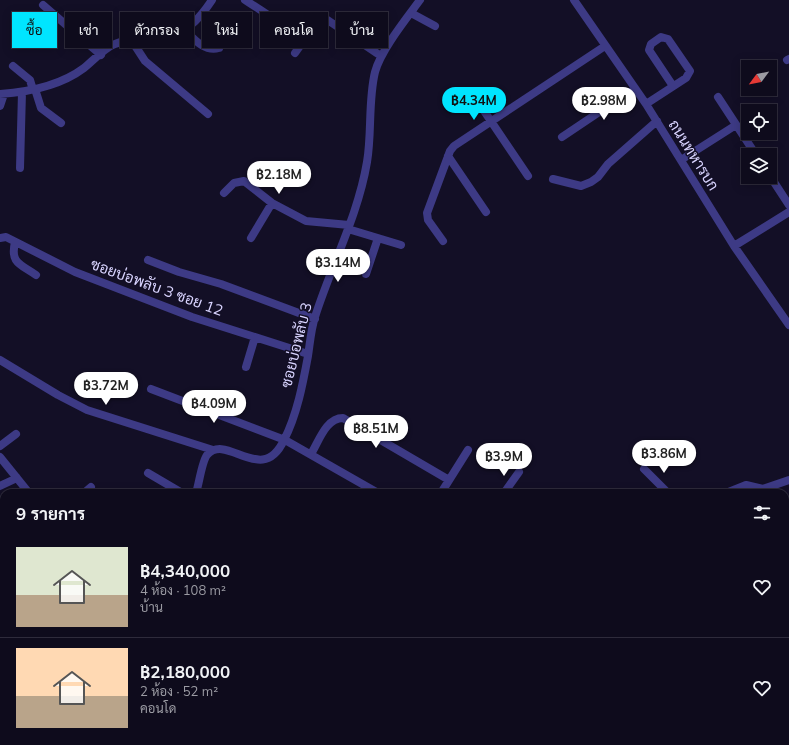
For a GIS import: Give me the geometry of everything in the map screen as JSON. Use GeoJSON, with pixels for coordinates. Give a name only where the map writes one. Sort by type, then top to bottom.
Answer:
{"type":"FeatureCollection","features":[{"type":"Feature","properties":{"kind":"street"},"geometry":{"type":"LineString","coordinates":[[194,23],[204,13],[212,0]]}},
{"type":"Feature","properties":{"kind":"street"},"geometry":{"type":"LineString","coordinates":[[245,0],[279,23],[298,40],[300,46],[295,53]]}},
{"type":"Feature","properties":{"kind":"street","name":"ซอยบ่อพลับ 3"},"geometry":{"type":"LineString","coordinates":[[0,360],[58,395],[87,410],[213,450],[220,449],[261,461],[270,459],[277,453],[285,440],[295,408],[308,354],[314,319],[349,227],[367,162],[375,71],[382,56],[420,0]]}},
{"type":"Feature","properties":{"kind":"street","name":"ถนนทหารบก"},"geometry":{"type":"LineString","coordinates":[[574,0],[646,104],[734,246],[789,325]]}},
{"type":"Feature","properties":{"kind":"street"},"geometry":{"type":"LineString","coordinates":[[43,5],[101,55]]}},
{"type":"Feature","properties":{"kind":"street"},"geometry":{"type":"LineString","coordinates":[[411,13],[435,26]]}},
{"type":"Feature","properties":{"kind":"street"},"geometry":{"type":"LineString","coordinates":[[328,20],[382,56]]}},
{"type":"Feature","properties":{"kind":"street"},"geometry":{"type":"LineString","coordinates":[[646,104],[673,86],[689,75],[690,71],[668,39],[661,37],[651,44],[649,50],[673,86]]}},
{"type":"Feature","properties":{"kind":"street"},"geometry":{"type":"LineString","coordinates":[[194,39],[202,45]]}},
{"type":"Feature","properties":{"kind":"street"},"geometry":{"type":"LineString","coordinates":[[0,106],[2,94],[22,92],[64,80],[82,70],[113,44],[120,42]]}},
{"type":"Feature","properties":{"kind":"street"},"geometry":{"type":"LineString","coordinates":[[442,241],[428,220],[428,213],[448,156],[454,146],[491,123],[605,46]]}},
{"type":"Feature","properties":{"kind":"street"},"geometry":{"type":"LineString","coordinates":[[137,48],[145,61],[208,114]]}},
{"type":"Feature","properties":{"kind":"street"},"geometry":{"type":"LineString","coordinates":[[207,48],[211,50],[219,48]]}},
{"type":"Feature","properties":{"kind":"street"},"geometry":{"type":"LineString","coordinates":[[13,66],[30,80],[41,108],[61,123]]}},
{"type":"Feature","properties":{"kind":"street"},"geometry":{"type":"LineString","coordinates":[[562,137],[635,88]]}},
{"type":"Feature","properties":{"kind":"street"},"geometry":{"type":"LineString","coordinates":[[20,168],[22,92]]}},
{"type":"Feature","properties":{"kind":"street"},"geometry":{"type":"LineString","coordinates":[[474,96],[528,176]]}},
{"type":"Feature","properties":{"kind":"street"},"geometry":{"type":"LineString","coordinates":[[718,97],[751,148]]}},
{"type":"Feature","properties":{"kind":"street"},"geometry":{"type":"LineString","coordinates":[[553,179],[581,186],[591,182],[598,177],[608,164],[657,121]]}},
{"type":"Feature","properties":{"kind":"street"},"geometry":{"type":"LineString","coordinates":[[682,160],[736,125]]}},
{"type":"Feature","properties":{"kind":"street"},"geometry":{"type":"LineString","coordinates":[[448,156],[486,212]]}},
{"type":"Feature","properties":{"kind":"street"},"geometry":{"type":"LineString","coordinates":[[224,193],[234,183],[244,181],[272,203],[306,222],[349,227],[401,246]]}},
{"type":"Feature","properties":{"kind":"street"},"geometry":{"type":"LineString","coordinates":[[775,184],[789,205]]}},
{"type":"Feature","properties":{"kind":"street"},"geometry":{"type":"LineString","coordinates":[[250,238],[272,203]]}},
{"type":"Feature","properties":{"kind":"street"},"geometry":{"type":"LineString","coordinates":[[734,246],[789,212]]}},
{"type":"Feature","properties":{"kind":"street","name":"ซอยบ่อพลับ 3 ซอย 12"},"geometry":{"type":"LineString","coordinates":[[0,238],[6,237],[75,272],[192,317],[308,354]]}},
{"type":"Feature","properties":{"kind":"street"},"geometry":{"type":"LineString","coordinates":[[366,274],[378,238]]}},
{"type":"Feature","properties":{"kind":"street"},"geometry":{"type":"LineString","coordinates":[[15,242],[13,253],[16,262],[36,275]]}},
{"type":"Feature","properties":{"kind":"street"},"geometry":{"type":"LineString","coordinates":[[148,260],[179,272],[221,284],[314,319]]}},
{"type":"Feature","properties":{"kind":"street"},"geometry":{"type":"LineString","coordinates":[[246,367],[255,337]]}},
{"type":"Feature","properties":{"kind":"street"},"geometry":{"type":"LineString","coordinates":[[150,389],[285,440],[371,489]]}},
{"type":"Feature","properties":{"kind":"street"},"geometry":{"type":"LineString","coordinates":[[311,454],[330,423],[336,418],[343,418],[449,480]]}},
{"type":"Feature","properties":{"kind":"street"},"geometry":{"type":"LineString","coordinates":[[0,446],[16,434]]}},
{"type":"Feature","properties":{"kind":"street"},"geometry":{"type":"LineString","coordinates":[[197,489],[206,456],[213,450]]}},
{"type":"Feature","properties":{"kind":"street"},"geometry":{"type":"LineString","coordinates":[[444,489],[468,450]]}},
{"type":"Feature","properties":{"kind":"street"},"geometry":{"type":"LineString","coordinates":[[0,457],[26,489]]}},
{"type":"Feature","properties":{"kind":"street"},"geometry":{"type":"LineString","coordinates":[[644,469],[664,489]]}},
{"type":"Feature","properties":{"kind":"street"},"geometry":{"type":"LineString","coordinates":[[507,489],[519,472]]}},
{"type":"Feature","properties":{"kind":"street"},"geometry":{"type":"LineString","coordinates":[[148,473],[175,489]]}},
{"type":"Feature","properties":{"kind":"street"},"geometry":{"type":"LineString","coordinates":[[0,486],[17,478]]}},
{"type":"Feature","properties":{"kind":"street"},"geometry":{"type":"LineString","coordinates":[[736,489],[746,485],[763,489],[789,480]]}}]}
